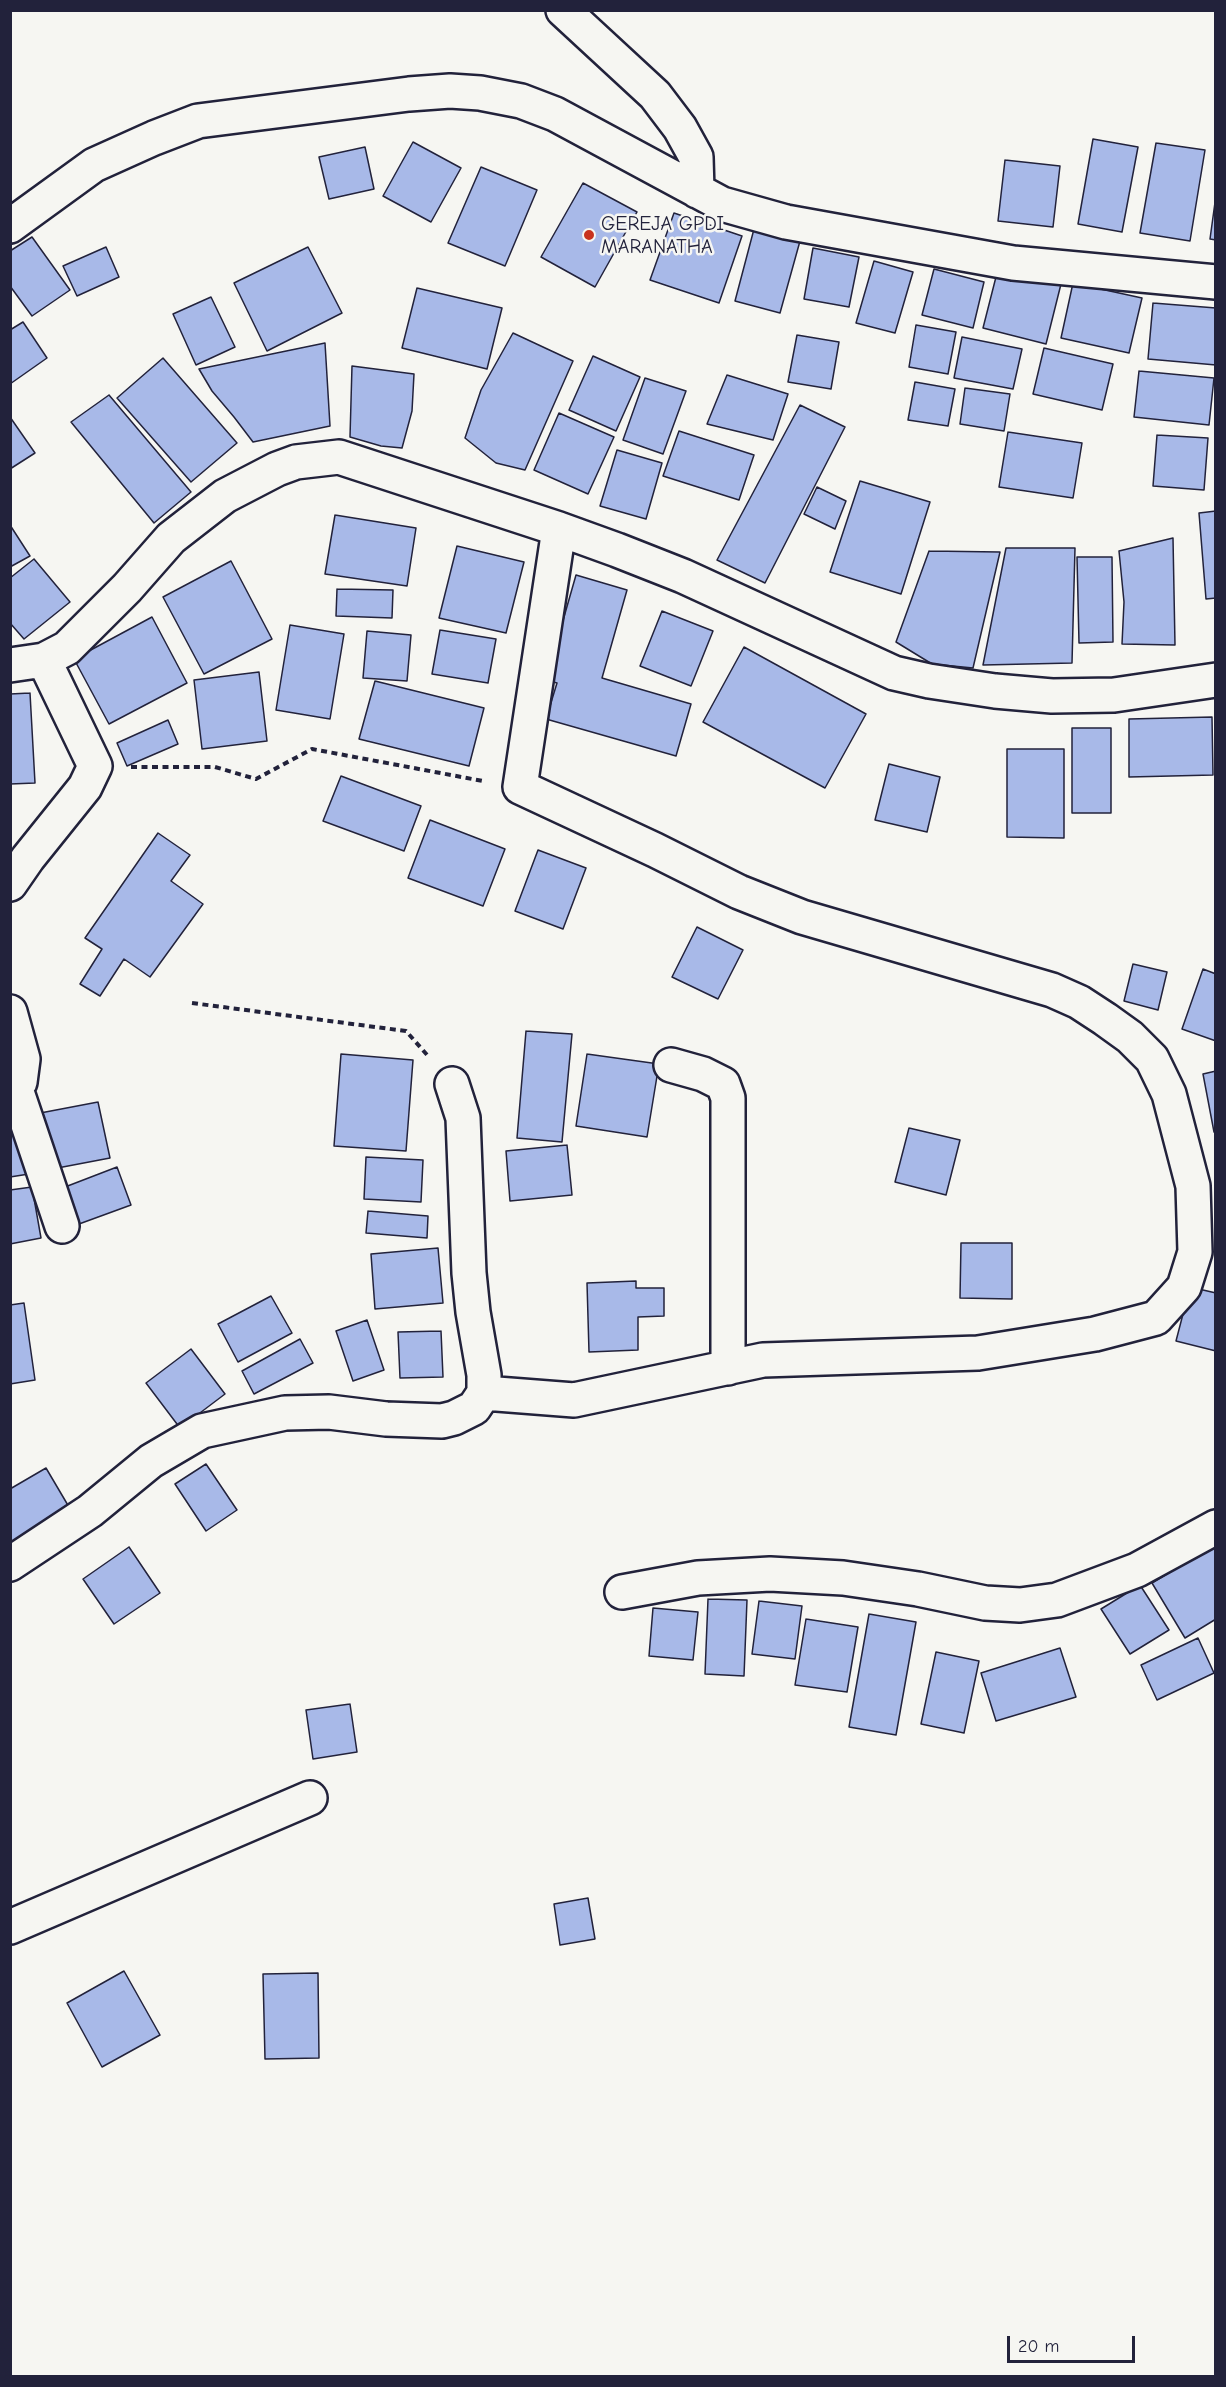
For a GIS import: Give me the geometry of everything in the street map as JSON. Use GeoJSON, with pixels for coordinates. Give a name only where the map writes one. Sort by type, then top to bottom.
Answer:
{"type":"FeatureCollection","features":[{"type":"Feature","properties":{"kind":"street"},"geometry":{"type":"LineString","coordinates":[[562,10],[655,95],[680,128],[696,157],[697,191]]}},
{"type":"Feature","properties":{"kind":"street"},"geometry":{"type":"LineString","coordinates":[[10,226],[94,165],[198,121],[408,94],[450,91],[480,93],[521,101],[555,114],[722,204],[786,222],[1013,263],[1215,282]]}},
{"type":"Feature","properties":{"kind":"street"},"geometry":{"type":"LineString","coordinates":[[10,665],[44,660],[67,648],[127,588],[171,538],[225,496],[277,469],[296,462],[339,457],[559,529],[683,576],[894,673],[995,692],[1052,696],[1114,695],[1215,680]]}},
{"type":"Feature","properties":{"kind":"street"},"geometry":{"type":"LineString","coordinates":[[484,1393],[574,1400],[763,1360],[978,1353],[1095,1334],[1156,1318],[1184,1287],[1195,1252],[1193,1186],[1185,1147],[1169,1094],[1152,1059],[1130,1037],[1079,1002],[1052,990],[802,917],[739,892],[520,787],[559,529]]}},
{"type":"Feature","properties":{"kind":"street"},"geometry":{"type":"LineString","coordinates":[[10,884],[28,858],[86,788],[95,766],[44,660]]}},
{"type":"Feature","properties":{"kind":"street"},"geometry":{"type":"LineString","coordinates":[[10,1012],[23,1059],[22,1072],[13,1091],[62,1226]]}},
{"type":"Feature","properties":{"kind":"street"},"geometry":{"type":"LineString","coordinates":[[671,1065],[703,1074],[723,1084],[728,1098],[728,1368]]}},
{"type":"Feature","properties":{"kind":"street"},"geometry":{"type":"LineString","coordinates":[[10,1563],[90,1510],[151,1461],[202,1431],[285,1413],[329,1412],[386,1419],[442,1421],[474,1408],[484,1393],[482,1355],[473,1312],[469,1273],[463,1118],[452,1084]]}},
{"type":"Feature","properties":{"kind":"street"},"geometry":{"type":"LineString","coordinates":[[622,1592],[698,1578],[770,1574],[843,1578],[918,1589],[985,1603],[1020,1605],[1057,1600],[1137,1570],[1215,1527]]}},
{"type":"Feature","properties":{"kind":"street"},"geometry":{"type":"LineString","coordinates":[[10,1927],[41,1916],[310,1798]]}},
{"type":"Feature","properties":{"kind":"path"},"geometry":{"type":"LineString","coordinates":[[95,766],[215,767],[256,780],[312,749],[520,787]]}},
{"type":"Feature","properties":{"kind":"path"},"geometry":{"type":"LineString","coordinates":[[192,1004],[406,1031],[452,1084]]}},
{"type":"Feature","properties":{"kind":"building"},"geometry":{"type":"Polygon","coordinates":[[[1093,139],[1138,147],[1122,232],[1078,224],[1093,139]]]}},
{"type":"Feature","properties":{"kind":"building"},"geometry":{"type":"Polygon","coordinates":[[[413,142],[461,168],[431,222],[383,196],[413,142]]]}},
{"type":"Feature","properties":{"kind":"building"},"geometry":{"type":"Polygon","coordinates":[[[1156,143],[1205,150],[1190,241],[1140,233],[1156,143]]]}},
{"type":"Feature","properties":{"kind":"building"},"geometry":{"type":"Polygon","coordinates":[[[365,147],[374,189],[329,199],[319,157],[365,147]]]}},
{"type":"Feature","properties":{"kind":"building"},"geometry":{"type":"Polygon","coordinates":[[[1005,160],[1060,166],[1053,227],[998,221],[1005,160]]]}},
{"type":"Feature","properties":{"kind":"building"},"geometry":{"type":"Polygon","coordinates":[[[481,167],[537,190],[505,266],[448,243],[481,167]]]}},
{"type":"Feature","properties":{"kind":"building","name":"GEREJA GPDI MARANATHA"},"geometry":{"type":"Polygon","coordinates":[[[583,183],[637,212],[595,287],[541,257],[583,183]]]}},
{"type":"Feature","properties":{"kind":"building"},"geometry":{"type":"Polygon","coordinates":[[[1216,195],[1216,240],[1210,239],[1216,195]]]}},
{"type":"Feature","properties":{"kind":"building"},"geometry":{"type":"Polygon","coordinates":[[[674,213],[742,236],[719,303],[650,280],[674,213]]]}},
{"type":"Feature","properties":{"kind":"building"},"geometry":{"type":"Polygon","coordinates":[[[754,229],[800,241],[780,313],[735,301],[754,229]]]}},
{"type":"Feature","properties":{"kind":"building"},"geometry":{"type":"Polygon","coordinates":[[[32,237],[70,290],[32,316],[10,286],[10,251],[32,237]]]}},
{"type":"Feature","properties":{"kind":"building"},"geometry":{"type":"Polygon","coordinates":[[[106,247],[119,277],[77,296],[63,266],[106,247]]]}},
{"type":"Feature","properties":{"kind":"building"},"geometry":{"type":"Polygon","coordinates":[[[308,247],[342,313],[267,351],[234,283],[308,247]]]}},
{"type":"Feature","properties":{"kind":"building"},"geometry":{"type":"Polygon","coordinates":[[[813,248],[859,257],[849,307],[804,299],[813,248]]]}},
{"type":"Feature","properties":{"kind":"building"},"geometry":{"type":"Polygon","coordinates":[[[874,261],[913,272],[895,333],[856,323],[874,261]]]}},
{"type":"Feature","properties":{"kind":"building"},"geometry":{"type":"Polygon","coordinates":[[[934,269],[984,282],[973,328],[922,315],[934,269]]]}},
{"type":"Feature","properties":{"kind":"building"},"geometry":{"type":"Polygon","coordinates":[[[998,269],[1061,284],[1046,344],[983,328],[998,269]]]}},
{"type":"Feature","properties":{"kind":"building"},"geometry":{"type":"Polygon","coordinates":[[[1073,283],[1142,298],[1129,353],[1061,338],[1073,283]]]}},
{"type":"Feature","properties":{"kind":"building"},"geometry":{"type":"Polygon","coordinates":[[[417,288],[502,308],[487,369],[402,348],[417,288]]]}},
{"type":"Feature","properties":{"kind":"building"},"geometry":{"type":"Polygon","coordinates":[[[211,297],[235,347],[196,365],[173,314],[211,297]]]}},
{"type":"Feature","properties":{"kind":"building"},"geometry":{"type":"Polygon","coordinates":[[[1153,303],[1216,308],[1216,365],[1148,359],[1153,303]]]}},
{"type":"Feature","properties":{"kind":"building"},"geometry":{"type":"Polygon","coordinates":[[[23,322],[47,358],[10,384],[10,330],[23,322]]]}},
{"type":"Feature","properties":{"kind":"building"},"geometry":{"type":"Polygon","coordinates":[[[916,325],[956,332],[948,374],[909,367],[916,325]]]}},
{"type":"Feature","properties":{"kind":"building"},"geometry":{"type":"Polygon","coordinates":[[[513,333],[573,361],[525,470],[496,463],[465,438],[481,390],[513,333]]]}},
{"type":"Feature","properties":{"kind":"building"},"geometry":{"type":"Polygon","coordinates":[[[797,335],[839,342],[831,389],[788,382],[797,335]]]}},
{"type":"Feature","properties":{"kind":"building"},"geometry":{"type":"Polygon","coordinates":[[[962,337],[1022,349],[1013,389],[954,378],[962,337]]]}},
{"type":"Feature","properties":{"kind":"building"},"geometry":{"type":"Polygon","coordinates":[[[325,343],[330,426],[253,442],[212,391],[199,369],[325,343]]]}},
{"type":"Feature","properties":{"kind":"building"},"geometry":{"type":"Polygon","coordinates":[[[1044,348],[1113,364],[1102,410],[1033,394],[1044,348]]]}},
{"type":"Feature","properties":{"kind":"building"},"geometry":{"type":"Polygon","coordinates":[[[593,356],[640,377],[616,431],[569,410],[593,356]]]}},
{"type":"Feature","properties":{"kind":"building"},"geometry":{"type":"Polygon","coordinates":[[[163,358],[237,443],[191,482],[117,398],[163,358]]]}},
{"type":"Feature","properties":{"kind":"building"},"geometry":{"type":"Polygon","coordinates":[[[352,366],[414,374],[412,411],[402,448],[381,446],[350,437],[352,366]]]}},
{"type":"Feature","properties":{"kind":"building"},"geometry":{"type":"Polygon","coordinates":[[[1139,371],[1214,378],[1209,425],[1134,417],[1139,371]]]}},
{"type":"Feature","properties":{"kind":"building"},"geometry":{"type":"Polygon","coordinates":[[[727,375],[788,394],[773,440],[707,424],[727,375]]]}},
{"type":"Feature","properties":{"kind":"building"},"geometry":{"type":"Polygon","coordinates":[[[645,378],[686,391],[663,454],[623,440],[645,378]]]}},
{"type":"Feature","properties":{"kind":"building"},"geometry":{"type":"Polygon","coordinates":[[[915,382],[955,389],[948,426],[908,420],[915,382]]]}},
{"type":"Feature","properties":{"kind":"building"},"geometry":{"type":"Polygon","coordinates":[[[965,388],[1010,394],[1004,431],[960,424],[965,388]]]}},
{"type":"Feature","properties":{"kind":"building"},"geometry":{"type":"Polygon","coordinates":[[[109,395],[191,492],[154,523],[71,422],[109,395]]]}},
{"type":"Feature","properties":{"kind":"building"},"geometry":{"type":"Polygon","coordinates":[[[800,405],[845,427],[765,583],[717,560],[800,405]]]}},
{"type":"Feature","properties":{"kind":"building"},"geometry":{"type":"Polygon","coordinates":[[[559,413],[614,437],[588,494],[534,470],[559,413]]]}},
{"type":"Feature","properties":{"kind":"building"},"geometry":{"type":"Polygon","coordinates":[[[10,417],[35,453],[10,469],[10,417]]]}},
{"type":"Feature","properties":{"kind":"building"},"geometry":{"type":"Polygon","coordinates":[[[679,431],[754,455],[739,500],[663,476],[679,431]]]}},
{"type":"Feature","properties":{"kind":"building"},"geometry":{"type":"Polygon","coordinates":[[[1008,432],[1082,443],[1073,498],[999,487],[1008,432]]]}},
{"type":"Feature","properties":{"kind":"building"},"geometry":{"type":"Polygon","coordinates":[[[1157,435],[1208,438],[1204,490],[1153,486],[1157,435]]]}},
{"type":"Feature","properties":{"kind":"building"},"geometry":{"type":"Polygon","coordinates":[[[617,450],[662,463],[646,519],[600,506],[617,450]]]}},
{"type":"Feature","properties":{"kind":"building"},"geometry":{"type":"Polygon","coordinates":[[[860,481],[930,502],[901,594],[830,572],[860,481]]]}},
{"type":"Feature","properties":{"kind":"building"},"geometry":{"type":"Polygon","coordinates":[[[817,487],[846,501],[835,529],[804,514],[817,487]]]}},
{"type":"Feature","properties":{"kind":"building"},"geometry":{"type":"Polygon","coordinates":[[[1216,511],[1216,598],[1206,599],[1199,513],[1216,511]]]}},
{"type":"Feature","properties":{"kind":"building"},"geometry":{"type":"Polygon","coordinates":[[[335,515],[416,528],[407,586],[325,574],[335,515]]]}},
{"type":"Feature","properties":{"kind":"building"},"geometry":{"type":"Polygon","coordinates":[[[10,525],[30,556],[10,567],[10,525]]]}},
{"type":"Feature","properties":{"kind":"building"},"geometry":{"type":"Polygon","coordinates":[[[1173,538],[1175,645],[1122,644],[1124,602],[1119,551],[1173,538]]]}},
{"type":"Feature","properties":{"kind":"building"},"geometry":{"type":"Polygon","coordinates":[[[457,546],[524,562],[506,633],[439,618],[457,546]]]}},
{"type":"Feature","properties":{"kind":"building"},"geometry":{"type":"Polygon","coordinates":[[[1006,548],[1075,548],[1072,663],[983,665],[1006,548]]]}},
{"type":"Feature","properties":{"kind":"building"},"geometry":{"type":"Polygon","coordinates":[[[929,551],[1000,552],[973,668],[932,664],[896,642],[929,551]]]}},
{"type":"Feature","properties":{"kind":"building"},"geometry":{"type":"Polygon","coordinates":[[[1077,557],[1112,557],[1113,642],[1079,643],[1077,557]]]}},
{"type":"Feature","properties":{"kind":"building"},"geometry":{"type":"Polygon","coordinates":[[[34,559],[70,602],[24,639],[10,623],[10,578],[34,559]]]}},
{"type":"Feature","properties":{"kind":"building"},"geometry":{"type":"Polygon","coordinates":[[[231,561],[272,639],[204,674],[163,597],[231,561]]]}},
{"type":"Feature","properties":{"kind":"building"},"geometry":{"type":"Polygon","coordinates":[[[576,575],[627,590],[602,678],[691,704],[676,756],[546,719],[557,683],[546,680],[576,575]]]}},
{"type":"Feature","properties":{"kind":"building"},"geometry":{"type":"Polygon","coordinates":[[[337,589],[393,590],[392,618],[336,616],[337,589]]]}},
{"type":"Feature","properties":{"kind":"building"},"geometry":{"type":"Polygon","coordinates":[[[662,611],[713,631],[691,686],[640,666],[662,611]]]}},
{"type":"Feature","properties":{"kind":"building"},"geometry":{"type":"Polygon","coordinates":[[[152,617],[187,683],[109,724],[74,659],[152,617]]]}},
{"type":"Feature","properties":{"kind":"building"},"geometry":{"type":"Polygon","coordinates":[[[290,625],[344,634],[330,719],[276,710],[290,625]]]}},
{"type":"Feature","properties":{"kind":"building"},"geometry":{"type":"Polygon","coordinates":[[[440,630],[496,639],[488,683],[432,674],[440,630]]]}},
{"type":"Feature","properties":{"kind":"building"},"geometry":{"type":"Polygon","coordinates":[[[367,631],[411,635],[407,681],[363,678],[367,631]]]}},
{"type":"Feature","properties":{"kind":"building"},"geometry":{"type":"Polygon","coordinates":[[[744,647],[866,714],[825,788],[703,722],[744,647]]]}},
{"type":"Feature","properties":{"kind":"building"},"geometry":{"type":"Polygon","coordinates":[[[259,672],[267,741],[202,749],[194,680],[259,672]]]}},
{"type":"Feature","properties":{"kind":"building"},"geometry":{"type":"Polygon","coordinates":[[[375,681],[484,708],[469,766],[359,739],[375,681]]]}},
{"type":"Feature","properties":{"kind":"building"},"geometry":{"type":"Polygon","coordinates":[[[30,693],[35,783],[10,784],[10,694],[30,693]]]}},
{"type":"Feature","properties":{"kind":"building"},"geometry":{"type":"Polygon","coordinates":[[[1212,717],[1213,775],[1129,777],[1129,719],[1212,717]]]}},
{"type":"Feature","properties":{"kind":"building"},"geometry":{"type":"Polygon","coordinates":[[[168,720],[178,744],[127,766],[117,743],[168,720]]]}},
{"type":"Feature","properties":{"kind":"building"},"geometry":{"type":"Polygon","coordinates":[[[1072,728],[1111,728],[1111,813],[1072,813],[1072,728]]]}},
{"type":"Feature","properties":{"kind":"building"},"geometry":{"type":"Polygon","coordinates":[[[1007,749],[1064,749],[1064,838],[1007,837],[1007,749]]]}},
{"type":"Feature","properties":{"kind":"building"},"geometry":{"type":"Polygon","coordinates":[[[889,764],[940,777],[927,832],[875,820],[889,764]]]}},
{"type":"Feature","properties":{"kind":"building"},"geometry":{"type":"Polygon","coordinates":[[[341,776],[421,806],[404,851],[323,821],[341,776]]]}},
{"type":"Feature","properties":{"kind":"building"},"geometry":{"type":"Polygon","coordinates":[[[430,820],[505,849],[483,906],[408,878],[430,820]]]}},
{"type":"Feature","properties":{"kind":"building"},"geometry":{"type":"Polygon","coordinates":[[[158,833],[190,855],[171,881],[203,904],[150,977],[124,959],[100,996],[80,984],[102,949],[85,938],[158,833]]]}},
{"type":"Feature","properties":{"kind":"building"},"geometry":{"type":"Polygon","coordinates":[[[538,850],[586,868],[563,929],[515,911],[538,850]]]}},
{"type":"Feature","properties":{"kind":"building"},"geometry":{"type":"Polygon","coordinates":[[[697,927],[743,950],[718,999],[672,977],[697,927]]]}},
{"type":"Feature","properties":{"kind":"building"},"geometry":{"type":"Polygon","coordinates":[[[1133,964],[1167,972],[1158,1010],[1124,1001],[1133,964]]]}},
{"type":"Feature","properties":{"kind":"building"},"geometry":{"type":"Polygon","coordinates":[[[1203,969],[1216,974],[1216,1041],[1182,1029],[1203,969]]]}},
{"type":"Feature","properties":{"kind":"building"},"geometry":{"type":"Polygon","coordinates":[[[526,1031],[572,1034],[562,1142],[517,1138],[526,1031]]]}},
{"type":"Feature","properties":{"kind":"building"},"geometry":{"type":"Polygon","coordinates":[[[341,1054],[413,1060],[406,1151],[334,1146],[341,1054]]]}},
{"type":"Feature","properties":{"kind":"building"},"geometry":{"type":"Polygon","coordinates":[[[587,1054],[659,1064],[647,1137],[576,1126],[587,1054]]]}},
{"type":"Feature","properties":{"kind":"building"},"geometry":{"type":"Polygon","coordinates":[[[1216,1071],[1216,1132],[1214,1132],[1203,1074],[1216,1071]]]}},
{"type":"Feature","properties":{"kind":"building"},"geometry":{"type":"Polygon","coordinates":[[[98,1102],[110,1158],[47,1170],[35,1114],[98,1102]]]}},
{"type":"Feature","properties":{"kind":"building"},"geometry":{"type":"Polygon","coordinates":[[[10,1121],[29,1174],[10,1177],[10,1121]]]}},
{"type":"Feature","properties":{"kind":"building"},"geometry":{"type":"Polygon","coordinates":[[[909,1128],[960,1140],[946,1195],[895,1182],[909,1128]]]}},
{"type":"Feature","properties":{"kind":"building"},"geometry":{"type":"Polygon","coordinates":[[[567,1145],[572,1195],[510,1201],[506,1151],[567,1145]]]}},
{"type":"Feature","properties":{"kind":"building"},"geometry":{"type":"Polygon","coordinates":[[[366,1157],[423,1160],[421,1202],[364,1199],[366,1157]]]}},
{"type":"Feature","properties":{"kind":"building"},"geometry":{"type":"Polygon","coordinates":[[[117,1167],[131,1205],[79,1224],[65,1187],[117,1167]]]}},
{"type":"Feature","properties":{"kind":"building"},"geometry":{"type":"Polygon","coordinates":[[[32,1187],[41,1238],[10,1244],[10,1190],[32,1187]]]}},
{"type":"Feature","properties":{"kind":"building"},"geometry":{"type":"Polygon","coordinates":[[[368,1211],[428,1216],[427,1238],[366,1233],[368,1211]]]}},
{"type":"Feature","properties":{"kind":"building"},"geometry":{"type":"Polygon","coordinates":[[[961,1243],[1012,1243],[1012,1299],[960,1298],[961,1243]]]}},
{"type":"Feature","properties":{"kind":"building"},"geometry":{"type":"Polygon","coordinates":[[[438,1248],[443,1303],[375,1309],[371,1254],[438,1248]]]}},
{"type":"Feature","properties":{"kind":"building"},"geometry":{"type":"Polygon","coordinates":[[[636,1281],[636,1288],[664,1288],[664,1316],[638,1317],[638,1350],[589,1352],[587,1283],[636,1281]]]}},
{"type":"Feature","properties":{"kind":"building"},"geometry":{"type":"Polygon","coordinates":[[[1190,1287],[1216,1293],[1216,1351],[1176,1341],[1190,1287]]]}},
{"type":"Feature","properties":{"kind":"building"},"geometry":{"type":"Polygon","coordinates":[[[271,1296],[292,1333],[238,1362],[218,1324],[271,1296]]]}},
{"type":"Feature","properties":{"kind":"building"},"geometry":{"type":"Polygon","coordinates":[[[24,1303],[35,1380],[10,1384],[10,1305],[24,1303]]]}},
{"type":"Feature","properties":{"kind":"building"},"geometry":{"type":"Polygon","coordinates":[[[367,1320],[384,1370],[353,1381],[336,1331],[367,1320]]]}},
{"type":"Feature","properties":{"kind":"building"},"geometry":{"type":"Polygon","coordinates":[[[441,1331],[443,1377],[400,1378],[398,1332],[441,1331]]]}},
{"type":"Feature","properties":{"kind":"building"},"geometry":{"type":"Polygon","coordinates":[[[300,1339],[313,1363],[254,1394],[242,1371],[300,1339]]]}},
{"type":"Feature","properties":{"kind":"building"},"geometry":{"type":"Polygon","coordinates":[[[191,1349],[225,1394],[180,1428],[146,1383],[191,1349]]]}},
{"type":"Feature","properties":{"kind":"building"},"geometry":{"type":"Polygon","coordinates":[[[206,1464],[237,1510],[206,1531],[175,1484],[206,1464]]]}},
{"type":"Feature","properties":{"kind":"building"},"geometry":{"type":"Polygon","coordinates":[[[46,1468],[69,1507],[10,1543],[10,1489],[46,1468]]]}},
{"type":"Feature","properties":{"kind":"building"},"geometry":{"type":"Polygon","coordinates":[[[1216,1544],[1216,1619],[1185,1638],[1152,1583],[1216,1544]]]}},
{"type":"Feature","properties":{"kind":"building"},"geometry":{"type":"Polygon","coordinates":[[[129,1547],[160,1593],[114,1624],[83,1579],[129,1547]]]}},
{"type":"Feature","properties":{"kind":"building"},"geometry":{"type":"Polygon","coordinates":[[[1140,1585],[1169,1630],[1130,1654],[1101,1609],[1140,1585]]]}},
{"type":"Feature","properties":{"kind":"building"},"geometry":{"type":"Polygon","coordinates":[[[708,1599],[747,1600],[744,1676],[705,1674],[708,1599]]]}},
{"type":"Feature","properties":{"kind":"building"},"geometry":{"type":"Polygon","coordinates":[[[759,1601],[802,1606],[795,1659],[752,1654],[759,1601]]]}},
{"type":"Feature","properties":{"kind":"building"},"geometry":{"type":"Polygon","coordinates":[[[653,1608],[698,1612],[693,1660],[649,1656],[653,1608]]]}},
{"type":"Feature","properties":{"kind":"building"},"geometry":{"type":"Polygon","coordinates":[[[869,1614],[916,1622],[896,1735],[849,1727],[869,1614]]]}},
{"type":"Feature","properties":{"kind":"building"},"geometry":{"type":"Polygon","coordinates":[[[806,1619],[858,1627],[847,1692],[795,1685],[806,1619]]]}},
{"type":"Feature","properties":{"kind":"building"},"geometry":{"type":"Polygon","coordinates":[[[1198,1638],[1214,1673],[1157,1700],[1141,1665],[1198,1638]]]}},
{"type":"Feature","properties":{"kind":"building"},"geometry":{"type":"Polygon","coordinates":[[[1060,1648],[1076,1697],[996,1721],[981,1673],[1060,1648]]]}},
{"type":"Feature","properties":{"kind":"building"},"geometry":{"type":"Polygon","coordinates":[[[936,1652],[979,1661],[964,1733],[921,1724],[936,1652]]]}},
{"type":"Feature","properties":{"kind":"building"},"geometry":{"type":"Polygon","coordinates":[[[350,1704],[357,1752],[313,1759],[306,1710],[350,1704]]]}},
{"type":"Feature","properties":{"kind":"building"},"geometry":{"type":"Polygon","coordinates":[[[588,1898],[595,1939],[560,1945],[554,1904],[588,1898]]]}},
{"type":"Feature","properties":{"kind":"building"},"geometry":{"type":"Polygon","coordinates":[[[124,1971],[160,2035],[102,2067],[67,2003],[124,1971]]]}},
{"type":"Feature","properties":{"kind":"building"},"geometry":{"type":"Polygon","coordinates":[[[318,1973],[319,2058],[265,2059],[263,1974],[318,1973]]]}},
{"type":"Feature","properties":{"kind":"place","name":"GEREJA GPDI MARANATHA"},"geometry":{"type":"Point","coordinates":[589,235]}}]}
